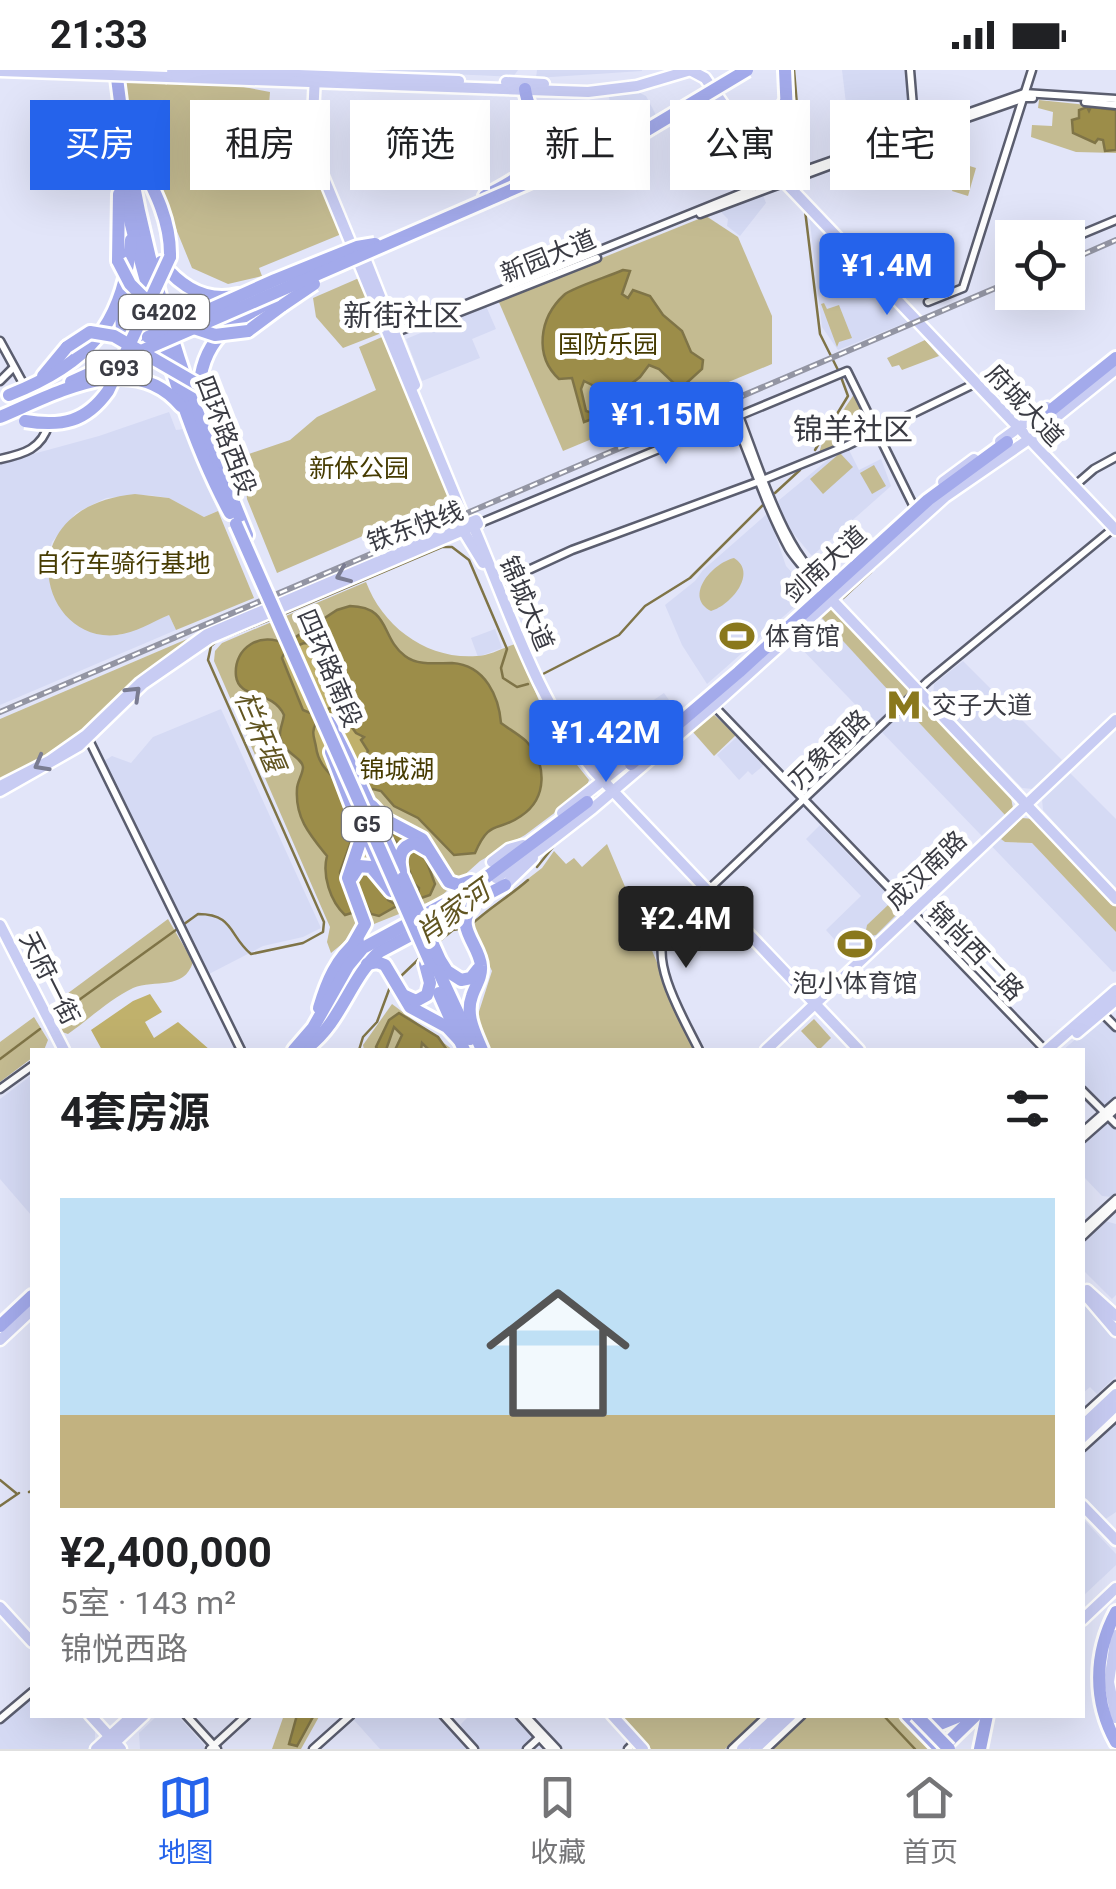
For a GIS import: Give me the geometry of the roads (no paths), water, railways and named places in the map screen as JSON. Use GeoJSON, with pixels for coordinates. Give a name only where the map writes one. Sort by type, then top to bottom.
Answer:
{"type":"FeatureCollection","features":[{"type":"Feature","properties":{"kind":"highway","name":"四环路西段"},"geometry":{"type":"LineString","coordinates":[[112,70],[137,200],[166,318],[238,520]]}},
{"type":"Feature","properties":{"kind":"highway","name":"四环路西段"},"geometry":{"type":"LineString","coordinates":[[112,70],[114,100]]}},
{"type":"Feature","properties":{"kind":"highway"},"geometry":{"type":"LineString","coordinates":[[650,123],[738,70]]}},
{"type":"Feature","properties":{"kind":"highway"},"geometry":{"type":"LineString","coordinates":[[0,417],[100,365],[642,134],[751,70]]}},
{"type":"Feature","properties":{"kind":"highway"},"geometry":{"type":"LineString","coordinates":[[782,75],[784,100]]}},
{"type":"Feature","properties":{"kind":"highway"},"geometry":{"type":"LineString","coordinates":[[782,75],[783,100]]}},
{"type":"Feature","properties":{"kind":"highway"},"geometry":{"type":"LineString","coordinates":[[527,90],[529,100]]}},
{"type":"Feature","properties":{"kind":"highway","name":"G93"},"geometry":{"type":"LineString","coordinates":[[118,91],[120,100]]}},
{"type":"Feature","properties":{"kind":"highway"},"geometry":{"type":"LineString","coordinates":[[484,200],[510,183]]}},
{"type":"Feature","properties":{"kind":"highway"},"geometry":{"type":"LineString","coordinates":[[200,405],[203,360],[221,332],[298,288],[510,188]]}},
{"type":"Feature","properties":{"kind":"highway"},"geometry":{"type":"LineString","coordinates":[[119,190],[118,261],[130,284],[194,328],[215,335],[248,331],[321,277]]}},
{"type":"Feature","properties":{"kind":"highway","name":"G93"},"geometry":{"type":"LineString","coordinates":[[3,399],[72,362],[109,321],[122,299],[128,268],[129,217],[124,190]]}},
{"type":"Feature","properties":{"kind":"highway","name":"四环路西段"},"geometry":{"type":"LineString","coordinates":[[129,190],[161,321],[195,422],[238,520]]}},
{"type":"Feature","properties":{"kind":"highway"},"geometry":{"type":"LineString","coordinates":[[140,190],[152,250],[200,405],[228,480]]}},
{"type":"Feature","properties":{"kind":"highway","name":"G93"},"geometry":{"type":"LineString","coordinates":[[0,417],[56,424],[83,418],[108,391],[170,256],[165,212],[154,190]]}},
{"type":"Feature","properties":{"kind":"highway"},"geometry":{"type":"LineString","coordinates":[[129,217],[188,415]]}},
{"type":"Feature","properties":{"kind":"highway"},"geometry":{"type":"LineString","coordinates":[[179,389],[164,362],[148,310],[141,304],[128,305],[121,312],[120,324],[129,337],[148,337],[246,293],[357,247],[377,244]]}},
{"type":"Feature","properties":{"kind":"highway"},"geometry":{"type":"LineString","coordinates":[[152,250],[166,270],[186,287],[205,295],[229,297],[246,293]]}},
{"type":"Feature","properties":{"kind":"highway"},"geometry":{"type":"LineString","coordinates":[[222,313],[321,277]]}},
{"type":"Feature","properties":{"kind":"highway","name":"G5"},"geometry":{"type":"LineString","coordinates":[[3,399],[42,376],[67,347],[90,332],[114,336],[204,388],[214,400],[221,416],[222,454],[238,520]]}},
{"type":"Feature","properties":{"kind":"highway"},"geometry":{"type":"LineString","coordinates":[[1047,416],[1116,360]]}},
{"type":"Feature","properties":{"kind":"highway","name":"G93"},"geometry":{"type":"LineString","coordinates":[[3,399],[100,365]]}},
{"type":"Feature","properties":{"kind":"highway","name":"G5"},"geometry":{"type":"LineString","coordinates":[[0,417],[58,393],[118,376],[153,383],[174,397],[188,415],[215,484],[238,520]]}},
{"type":"Feature","properties":{"kind":"highway","name":"剑南大道"},"geometry":{"type":"LineString","coordinates":[[632,766],[706,710],[935,497],[1006,445]]}},
{"type":"Feature","properties":{"kind":"highway","name":"四环路南段"},"geometry":{"type":"LineString","coordinates":[[238,520],[432,962]]}},
{"type":"Feature","properties":{"kind":"highway","name":"四环路南段"},"geometry":{"type":"LineString","coordinates":[[238,520],[306,686],[471,1048]]}},
{"type":"Feature","properties":{"kind":"highway","name":"剑南大道"},"geometry":{"type":"LineString","coordinates":[[632,766],[863,563]]}},
{"type":"Feature","properties":{"kind":"highway"},"geometry":{"type":"LineString","coordinates":[[306,686],[391,891]]}},
{"type":"Feature","properties":{"kind":"highway"},"geometry":{"type":"LineString","coordinates":[[328,720],[402,878],[432,962],[429,991],[421,1000],[412,1000],[401,991],[386,957],[391,944]]}},
{"type":"Feature","properties":{"kind":"highway"},"geometry":{"type":"LineString","coordinates":[[368,799],[384,819],[419,836],[449,882],[459,885],[497,874]]}},
{"type":"Feature","properties":{"kind":"highway"},"geometry":{"type":"LineString","coordinates":[[304,1048],[348,966],[364,948],[497,874],[588,803]]}},
{"type":"Feature","properties":{"kind":"highway"},"geometry":{"type":"LineString","coordinates":[[354,807],[360,837],[348,878],[364,915],[377,926],[388,924]]}},
{"type":"Feature","properties":{"kind":"highway"},"geometry":{"type":"LineString","coordinates":[[402,878],[400,856],[410,844],[424,847],[434,859],[445,889],[439,900]]}},
{"type":"Feature","properties":{"kind":"highway"},"geometry":{"type":"LineString","coordinates":[[353,945],[365,928],[353,888],[355,869],[365,865],[376,869],[432,962],[464,980],[476,974],[479,959]]}},
{"type":"Feature","properties":{"kind":"highway"},"geometry":{"type":"LineString","coordinates":[[464,927],[467,912],[485,898],[497,874]]}},
{"type":"Feature","properties":{"kind":"highway"},"geometry":{"type":"LineString","coordinates":[[308,1028],[331,973],[353,945],[471,881]]}},
{"type":"Feature","properties":{"kind":"highway"},"geometry":{"type":"LineString","coordinates":[[305,1048],[342,1010],[367,964],[391,944],[485,898]]}},
{"type":"Feature","properties":{"kind":"highway"},"geometry":{"type":"LineString","coordinates":[[444,920],[464,927],[479,959],[481,973],[470,1004],[471,1048]]}},
{"type":"Feature","properties":{"kind":"highway"},"geometry":{"type":"LineString","coordinates":[[367,964],[385,965],[410,1008],[446,1027],[471,1048]]}},
{"type":"Feature","properties":{"kind":"highway"},"geometry":{"type":"LineString","coordinates":[[20,1321],[21,1308]]}},
{"type":"Feature","properties":{"kind":"highway"},"geometry":{"type":"LineString","coordinates":[[0,1337],[21,1308]]}},
{"type":"Feature","properties":{"kind":"highway"},"geometry":{"type":"LineString","coordinates":[[1115,1747],[1101,1700],[1099,1666],[1106,1632],[1116,1612]]}},
{"type":"Feature","properties":{"kind":"highway"},"geometry":{"type":"LineString","coordinates":[[1110,1625],[1104,1674],[1106,1700],[1116,1733]]}},
{"type":"Feature","properties":{"kind":"highway"},"geometry":{"type":"LineString","coordinates":[[909,1718],[942,1749]]}},
{"type":"Feature","properties":{"kind":"highway"},"geometry":{"type":"LineString","coordinates":[[921,1718],[942,1749]]}},
{"type":"Feature","properties":{"kind":"highway"},"geometry":{"type":"LineString","coordinates":[[925,1718],[944,1724],[956,1718]]}},
{"type":"Feature","properties":{"kind":"highway"},"geometry":{"type":"LineString","coordinates":[[942,1749],[975,1718]]}},
{"type":"Feature","properties":{"kind":"main road"},"geometry":{"type":"LineString","coordinates":[[0,71],[167,72],[588,86],[674,70]]}},
{"type":"Feature","properties":{"kind":"main road"},"geometry":{"type":"LineString","coordinates":[[318,76],[588,92],[637,86],[691,70],[705,78],[720,100]]}},
{"type":"Feature","properties":{"kind":"main road"},"geometry":{"type":"LineString","coordinates":[[710,70],[726,100]]}},
{"type":"Feature","properties":{"kind":"main road"},"geometry":{"type":"LineString","coordinates":[[318,76],[314,148],[464,512]]}},
{"type":"Feature","properties":{"kind":"main road","name":"府城大道"},"geometry":{"type":"LineString","coordinates":[[798,190],[977,383],[1078,482],[1115,526]]}},
{"type":"Feature","properties":{"kind":"main road","name":"府城大道"},"geometry":{"type":"LineString","coordinates":[[798,190],[1021,427]]}},
{"type":"Feature","properties":{"kind":"main road"},"geometry":{"type":"LineString","coordinates":[[1006,445],[1021,427],[1047,416]]}},
{"type":"Feature","properties":{"kind":"main road"},"geometry":{"type":"LineString","coordinates":[[1006,445],[1031,437],[1047,416]]}},
{"type":"Feature","properties":{"kind":"main road","name":"府城大道"},"geometry":{"type":"LineString","coordinates":[[1031,437],[1115,526]]}},
{"type":"Feature","properties":{"kind":"main road"},"geometry":{"type":"LineString","coordinates":[[706,710],[833,598],[914,507],[935,497]]}},
{"type":"Feature","properties":{"kind":"main road","name":"锦城大道"},"geometry":{"type":"LineString","coordinates":[[469,529],[498,584],[560,727],[602,782]]}},
{"type":"Feature","properties":{"kind":"main road","name":"铁东快线"},"geometry":{"type":"LineString","coordinates":[[0,788],[60,758],[144,684],[210,638],[469,529]]}},
{"type":"Feature","properties":{"kind":"main road","name":"锦城大道"},"geometry":{"type":"LineString","coordinates":[[486,562],[555,726],[611,792],[855,1048]]}},
{"type":"Feature","properties":{"kind":"main road"},"geometry":{"type":"LineString","coordinates":[[734,673],[832,582],[863,563]]}},
{"type":"Feature","properties":{"kind":"main road"},"geometry":{"type":"LineString","coordinates":[[833,598],[1116,896]]}},
{"type":"Feature","properties":{"kind":"main road","name":"成汉南路"},"geometry":{"type":"LineString","coordinates":[[771,1048],[1116,723]]}},
{"type":"Feature","properties":{"kind":"main road"},"geometry":{"type":"LineString","coordinates":[[497,874],[540,850],[588,803],[602,782],[632,766]]}},
{"type":"Feature","properties":{"kind":"main road"},"geometry":{"type":"LineString","coordinates":[[497,874],[523,844],[611,792],[632,766]]}},
{"type":"Feature","properties":{"kind":"main road","name":"天府一街"},"geometry":{"type":"LineString","coordinates":[[0,926],[59,1048]]}},
{"type":"Feature","properties":{"kind":"main road","name":"天府一街"},"geometry":{"type":"LineString","coordinates":[[0,940],[58,1048]]}},
{"type":"Feature","properties":{"kind":"main road"},"geometry":{"type":"LineString","coordinates":[[1048,1048],[1116,990]]}},
{"type":"Feature","properties":{"kind":"main road"},"geometry":{"type":"LineString","coordinates":[[1060,1048],[1116,1000]]}},
{"type":"Feature","properties":{"kind":"main road"},"geometry":{"type":"LineString","coordinates":[[1085,1291],[1115,1317]]}},
{"type":"Feature","properties":{"kind":"main road"},"geometry":{"type":"LineString","coordinates":[[1085,1291],[1115,1317]]}},
{"type":"Feature","properties":{"kind":"main road"},"geometry":{"type":"LineString","coordinates":[[0,1337],[20,1321]]}},
{"type":"Feature","properties":{"kind":"main road"},"geometry":{"type":"LineString","coordinates":[[1085,1423],[1116,1394]]}},
{"type":"Feature","properties":{"kind":"main road"},"geometry":{"type":"LineString","coordinates":[[1085,1435],[1116,1406]]}},
{"type":"Feature","properties":{"kind":"main road"},"geometry":{"type":"LineString","coordinates":[[1085,1510],[1116,1542]]}},
{"type":"Feature","properties":{"kind":"main road"},"geometry":{"type":"LineString","coordinates":[[1085,1615],[1116,1579]]}},
{"type":"Feature","properties":{"kind":"main road"},"geometry":{"type":"LineString","coordinates":[[1085,1615],[1116,1588]]}},
{"type":"Feature","properties":{"kind":"main road"},"geometry":{"type":"LineString","coordinates":[[1115,1747],[1100,1716],[1094,1674],[1116,1602]]}},
{"type":"Feature","properties":{"kind":"main road"},"geometry":{"type":"LineString","coordinates":[[0,1606],[30,1640]]}},
{"type":"Feature","properties":{"kind":"main road"},"geometry":{"type":"LineString","coordinates":[[1085,1616],[1098,1616],[1110,1625]]}},
{"type":"Feature","properties":{"kind":"main road"},"geometry":{"type":"LineString","coordinates":[[0,1617],[30,1650]]}},
{"type":"Feature","properties":{"kind":"main road"},"geometry":{"type":"LineString","coordinates":[[1116,1635],[1109,1682],[1116,1718]]}},
{"type":"Feature","properties":{"kind":"main road"},"geometry":{"type":"LineString","coordinates":[[93,1718],[115,1741],[130,1749]]}},
{"type":"Feature","properties":{"kind":"main road"},"geometry":{"type":"LineString","coordinates":[[101,1718],[115,1741]]}},
{"type":"Feature","properties":{"kind":"main road"},"geometry":{"type":"LineString","coordinates":[[115,1741],[131,1718]]}},
{"type":"Feature","properties":{"kind":"main road"},"geometry":{"type":"LineString","coordinates":[[96,1749],[115,1741],[141,1718]]}},
{"type":"Feature","properties":{"kind":"main road"},"geometry":{"type":"LineString","coordinates":[[611,1718],[634,1748]]}},
{"type":"Feature","properties":{"kind":"main road"},"geometry":{"type":"LineString","coordinates":[[742,1749],[770,1718]]}},
{"type":"Feature","properties":{"kind":"main road"},"geometry":{"type":"LineString","coordinates":[[755,1749],[789,1718]]}},
{"type":"Feature","properties":{"kind":"street"},"geometry":{"type":"LineString","coordinates":[[910,70],[913,100]]}},
{"type":"Feature","properties":{"kind":"street"},"geometry":{"type":"LineString","coordinates":[[928,302],[964,288],[1032,70]]}},
{"type":"Feature","properties":{"kind":"street","name":"新园大道"},"geometry":{"type":"LineString","coordinates":[[810,170],[1024,96]]}},
{"type":"Feature","properties":{"kind":"street","name":"新园大道"},"geometry":{"type":"LineString","coordinates":[[970,114],[1024,96],[1116,102]]}},
{"type":"Feature","properties":{"kind":"street","name":"新园大道"},"geometry":{"type":"LineString","coordinates":[[393,336],[757,190]]}},
{"type":"Feature","properties":{"kind":"street"},"geometry":{"type":"LineString","coordinates":[[1085,233],[1116,220]]}},
{"type":"Feature","properties":{"kind":"street"},"geometry":{"type":"LineString","coordinates":[[0,341],[24,385]]}},
{"type":"Feature","properties":{"kind":"street"},"geometry":{"type":"LineString","coordinates":[[0,380],[13,368]]}},
{"type":"Feature","properties":{"kind":"street"},"geometry":{"type":"LineString","coordinates":[[469,529],[847,370],[914,507]]}},
{"type":"Feature","properties":{"kind":"street"},"geometry":{"type":"LineString","coordinates":[[498,584],[572,550],[762,480],[878,431],[977,383]]}},
{"type":"Feature","properties":{"kind":"street"},"geometry":{"type":"LineString","coordinates":[[0,459],[31,451],[46,433],[52,423],[42,418],[34,405]]}},
{"type":"Feature","properties":{"kind":"street"},"geometry":{"type":"LineString","coordinates":[[737,417],[790,551],[816,584],[817,595]]}},
{"type":"Feature","properties":{"kind":"street"},"geometry":{"type":"LineString","coordinates":[[1078,482],[1116,457]]}},
{"type":"Feature","properties":{"kind":"street"},"geometry":{"type":"LineString","coordinates":[[762,480],[797,554],[817,578],[832,582]]}},
{"type":"Feature","properties":{"kind":"street","name":"万象南路"},"geometry":{"type":"LineString","coordinates":[[699,1048],[663,969],[660,949],[670,926],[920,689],[1115,526]]}},
{"type":"Feature","properties":{"kind":"street","name":"锦尚西二路"},"geometry":{"type":"LineString","coordinates":[[706,710],[804,800],[1044,1048]]}},
{"type":"Feature","properties":{"kind":"street"},"geometry":{"type":"LineString","coordinates":[[87,737],[239,1048]]}},
{"type":"Feature","properties":{"kind":"street"},"geometry":{"type":"LineString","coordinates":[[1102,1012],[1116,1028]]}},
{"type":"Feature","properties":{"kind":"street"},"geometry":{"type":"LineString","coordinates":[[0,1089],[30,1067]]}},
{"type":"Feature","properties":{"kind":"street"},"geometry":{"type":"LineString","coordinates":[[1085,1093],[1116,1124]]}},
{"type":"Feature","properties":{"kind":"street"},"geometry":{"type":"LineString","coordinates":[[1085,1133],[1116,1106]]}},
{"type":"Feature","properties":{"kind":"street"},"geometry":{"type":"LineString","coordinates":[[1085,1231],[1116,1202]]}},
{"type":"Feature","properties":{"kind":"street"},"geometry":{"type":"LineString","coordinates":[[1085,1413],[1116,1384]]}},
{"type":"Feature","properties":{"kind":"street"},"geometry":{"type":"LineString","coordinates":[[1085,1445],[1116,1416]]}},
{"type":"Feature","properties":{"kind":"street"},"geometry":{"type":"LineString","coordinates":[[0,1719],[30,1694]]}},
{"type":"Feature","properties":{"kind":"street"},"geometry":{"type":"LineString","coordinates":[[187,1718],[214,1748],[247,1718]]}},
{"type":"Feature","properties":{"kind":"street"},"geometry":{"type":"LineString","coordinates":[[313,1749],[348,1718]]}},
{"type":"Feature","properties":{"kind":"street"},"geometry":{"type":"LineString","coordinates":[[446,1718],[474,1749]]}},
{"type":"Feature","properties":{"kind":"street"},"geometry":{"type":"LineString","coordinates":[[525,1718],[554,1749]]}},
{"type":"Feature","properties":{"kind":"street"},"geometry":{"type":"LineString","coordinates":[[732,1749],[769,1718]]}},
{"type":"Feature","properties":{"kind":"street"},"geometry":{"type":"LineString","coordinates":[[767,1748],[790,1718]]}},
{"type":"Feature","properties":{"kind":"street"},"geometry":{"type":"LineString","coordinates":[[767,1748],[799,1718]]}},
{"type":"Feature","properties":{"kind":"street"},"geometry":{"type":"LineString","coordinates":[[527,1749],[542,1736]]}},
{"type":"Feature","properties":{"kind":"waterway","name":"栏杆堰"},"geometry":{"type":"LineString","coordinates":[[794,70],[797,100]]}},
{"type":"Feature","properties":{"kind":"waterway","name":"栏杆堰"},"geometry":{"type":"LineString","coordinates":[[805,210],[820,334],[838,370]]}},
{"type":"Feature","properties":{"kind":"waterway","name":"栏杆堰"},"geometry":{"type":"LineString","coordinates":[[815,450],[848,396],[841,377]]}},
{"type":"Feature","properties":{"kind":"waterway","name":"肖家河"},"geometry":{"type":"LineString","coordinates":[[1012,457],[1024,449]]}},
{"type":"Feature","properties":{"kind":"waterway","name":"栏杆堰"},"geometry":{"type":"LineString","coordinates":[[775,493],[800,470]]}},
{"type":"Feature","properties":{"kind":"waterway","name":"栏杆堰"},"geometry":{"type":"LineString","coordinates":[[541,675],[619,635],[645,606],[690,578],[764,504]]}},
{"type":"Feature","properties":{"kind":"waterway","name":"栏杆堰"},"geometry":{"type":"LineString","coordinates":[[284,614],[442,547],[452,547],[469,560],[507,649],[501,668],[503,678],[517,687],[528,684]]}},
{"type":"Feature","properties":{"kind":"waterway","name":"肖家河"},"geometry":{"type":"LineString","coordinates":[[875,568],[883,560]]}},
{"type":"Feature","properties":{"kind":"waterway","name":"肖家河"},"geometry":{"type":"LineString","coordinates":[[843,598],[871,572]]}},
{"type":"Feature","properties":{"kind":"waterway","name":"栏杆堰"},"geometry":{"type":"LineString","coordinates":[[54,1018],[198,914],[225,922],[251,954],[303,943],[323,932],[324,922],[208,660],[211,646],[217,641],[272,619]]}},
{"type":"Feature","properties":{"kind":"waterway","name":"肖家河"},"geometry":{"type":"LineString","coordinates":[[556,844],[561,839]]}},
{"type":"Feature","properties":{"kind":"waterway","name":"肖家河"},"geometry":{"type":"LineString","coordinates":[[537,867],[553,847]]}},
{"type":"Feature","properties":{"kind":"waterway","name":"肖家河"},"geometry":{"type":"LineString","coordinates":[[471,925],[528,880]]}},
{"type":"Feature","properties":{"kind":"waterway","name":"肖家河"},"geometry":{"type":"LineString","coordinates":[[437,943],[459,929]]}},
{"type":"Feature","properties":{"kind":"waterway","name":"肖家河"},"geometry":{"type":"LineString","coordinates":[[400,977],[423,955]]}},
{"type":"Feature","properties":{"kind":"waterway","name":"肖家河"},"geometry":{"type":"LineString","coordinates":[[360,1048],[363,1037],[377,1022],[390,987]]}},
{"type":"Feature","properties":{"kind":"waterway"},"geometry":{"type":"LineString","coordinates":[[0,1059],[40,1029]]}},
{"type":"Feature","properties":{"kind":"waterway"},"geometry":{"type":"LineString","coordinates":[[0,1480],[16,1493]]}},
{"type":"Feature","properties":{"kind":"waterway","name":"肖家河"},"geometry":{"type":"LineString","coordinates":[[0,1506],[19,1493]]}},
{"type":"Feature","properties":{"kind":"waterway"},"geometry":{"type":"LineString","coordinates":[[886,1718],[915,1749]]}},
{"type":"Feature","properties":{"kind":"tunnel"},"geometry":{"type":"LineString","coordinates":[[1008,446],[1048,417]]}},
{"type":"Feature","properties":{"kind":"tunnel"},"geometry":{"type":"LineString","coordinates":[[467,511],[475,529]]}},
{"type":"Feature","properties":{"kind":"tunnel"},"geometry":{"type":"LineString","coordinates":[[587,802],[625,769]]}},
{"type":"Feature","properties":{"kind":"railway"},"geometry":{"type":"LineString","coordinates":[[1085,254],[1116,240]]}},
{"type":"Feature","properties":{"kind":"railway"},"geometry":{"type":"LineString","coordinates":[[0,712],[995,288]]}},
{"type":"Feature","properties":{"kind":"place","name":"体育馆"},"geometry":{"type":"Point","coordinates":[737,636]}},
{"type":"Feature","properties":{"kind":"place","name":"交子大道"},"geometry":{"type":"Point","coordinates":[904,705]}},
{"type":"Feature","properties":{"kind":"place","name":"泡小体育馆"},"geometry":{"type":"Point","coordinates":[855,944]}},
{"type":"Feature","properties":{"kind":"district","name":"新街社区"},"geometry":{"type":"Point","coordinates":[403,316]}},
{"type":"Feature","properties":{"kind":"district","name":"锦羊社区"},"geometry":{"type":"Point","coordinates":[853,430]}},
{"type":"Feature","properties":{"kind":"park label","name":"国防乐园"},"geometry":{"type":"Point","coordinates":[608,344]}},
{"type":"Feature","properties":{"kind":"park label","name":"新体公园"},"geometry":{"type":"Point","coordinates":[359,468]}},
{"type":"Feature","properties":{"kind":"park label","name":"自行车骑行基地"},"geometry":{"type":"Point","coordinates":[123,563]}},
{"type":"Feature","properties":{"kind":"park label","name":"锦城湖"},"geometry":{"type":"Point","coordinates":[397,769]}}]}
